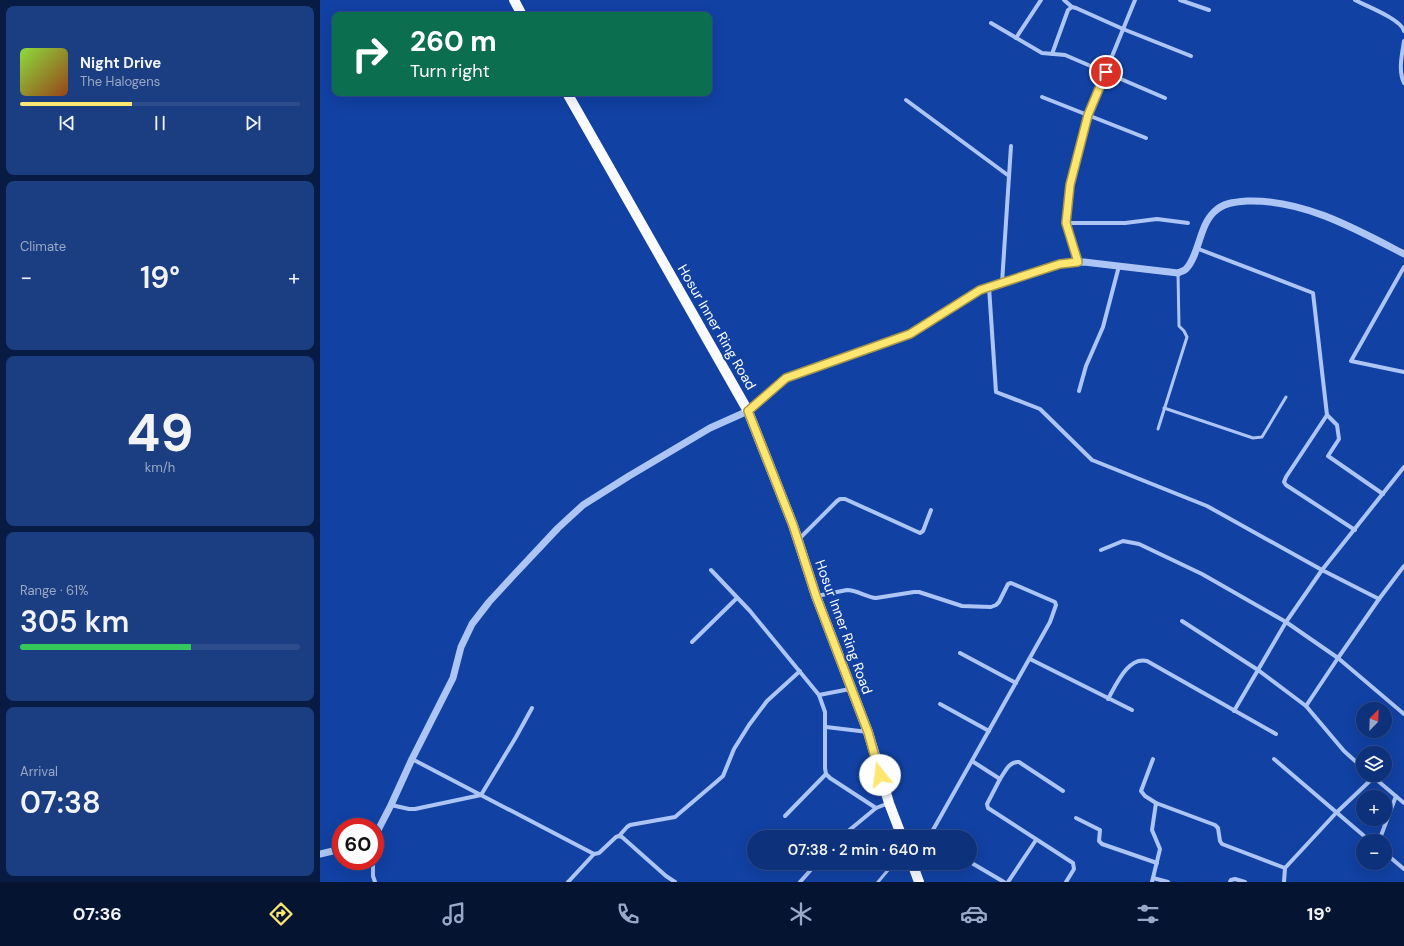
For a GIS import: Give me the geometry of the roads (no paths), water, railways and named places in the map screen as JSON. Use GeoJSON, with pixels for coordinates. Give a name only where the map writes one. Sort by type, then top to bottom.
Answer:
{"type":"FeatureCollection","features":[{"type":"Feature","properties":{"kind":"main road"},"geometry":{"type":"LineString","coordinates":[[514,0],[520,12]]}},
{"type":"Feature","properties":{"kind":"main road","name":"Hosur Inner Ring Road"},"geometry":{"type":"LineString","coordinates":[[569,96],[748,411],[798,540],[816,596],[868,732],[889,804],[899,830]]}},
{"type":"Feature","properties":{"kind":"main road"},"geometry":{"type":"LineString","coordinates":[[915,870],[919,882]]}},
{"type":"Feature","properties":{"kind":"street"},"geometry":{"type":"LineString","coordinates":[[1016,38],[1042,0]]}},
{"type":"Feature","properties":{"kind":"street"},"geometry":{"type":"LineString","coordinates":[[1064,0],[1072,7],[1191,56]]}},
{"type":"Feature","properties":{"kind":"street"},"geometry":{"type":"LineString","coordinates":[[1078,262],[1066,223],[1070,185],[1088,115],[1135,0]]}},
{"type":"Feature","properties":{"kind":"street"},"geometry":{"type":"LineString","coordinates":[[1180,0],[1209,10]]}},
{"type":"Feature","properties":{"kind":"street"},"geometry":{"type":"LineString","coordinates":[[1355,0],[1397,21],[1404,31]]}},
{"type":"Feature","properties":{"kind":"street"},"geometry":{"type":"LineString","coordinates":[[1052,54],[1068,10],[1072,7]]}},
{"type":"Feature","properties":{"kind":"street"},"geometry":{"type":"LineString","coordinates":[[991,23],[1042,53],[1065,55],[1165,98]]}},
{"type":"Feature","properties":{"kind":"street"},"geometry":{"type":"LineString","coordinates":[[1404,41],[1401,68],[1404,83]]}},
{"type":"Feature","properties":{"kind":"street"},"geometry":{"type":"LineString","coordinates":[[1042,97],[1146,138]]}},
{"type":"Feature","properties":{"kind":"street"},"geometry":{"type":"LineString","coordinates":[[906,100],[1009,176]]}},
{"type":"Feature","properties":{"kind":"street"},"geometry":{"type":"LineString","coordinates":[[1002,283],[1011,146]]}},
{"type":"Feature","properties":{"kind":"street"},"geometry":{"type":"LineString","coordinates":[[384,819],[453,678],[461,647],[472,624],[498,592],[558,528],[583,505],[710,428],[748,411],[786,378],[910,334],[980,290],[1060,264],[1084,262],[1178,273],[1186,269],[1192,259],[1204,228],[1212,213],[1223,205],[1235,202],[1259,201],[1292,205],[1339,222],[1404,254]]}},
{"type":"Feature","properties":{"kind":"street"},"geometry":{"type":"LineString","coordinates":[[1066,223],[1125,223],[1157,219],[1188,223]]}},
{"type":"Feature","properties":{"kind":"street"},"geometry":{"type":"LineString","coordinates":[[1196,248],[1313,293],[1326,415],[1284,482],[1286,485],[1355,530]]}},
{"type":"Feature","properties":{"kind":"street"},"geometry":{"type":"LineString","coordinates":[[1079,391],[1086,366],[1103,327],[1119,266]]}},
{"type":"Feature","properties":{"kind":"street"},"geometry":{"type":"LineString","coordinates":[[1404,267],[1351,361],[1404,372]]}},
{"type":"Feature","properties":{"kind":"street"},"geometry":{"type":"LineString","coordinates":[[989,287],[996,392],[1040,409],[1092,460],[1207,506],[1322,570],[1378,599]]}},
{"type":"Feature","properties":{"kind":"street"},"geometry":{"type":"LineString","coordinates":[[1326,415],[1336,425],[1339,439],[1328,456],[1383,494]]}},
{"type":"Feature","properties":{"kind":"street"},"geometry":{"type":"LineString","coordinates":[[1234,711],[1286,622],[1322,570],[1404,467]]}},
{"type":"Feature","properties":{"kind":"street"},"geometry":{"type":"LineString","coordinates":[[798,540],[836,501],[840,499],[845,499],[920,532],[923,531],[931,510]]}},
{"type":"Feature","properties":{"kind":"street"},"geometry":{"type":"LineString","coordinates":[[1101,550],[1123,541],[1139,544],[1202,574],[1286,622],[1338,658],[1389,703],[1404,714]]}},
{"type":"Feature","properties":{"kind":"street"},"geometry":{"type":"LineString","coordinates":[[1306,706],[1378,599],[1404,566]]}},
{"type":"Feature","properties":{"kind":"street"},"geometry":{"type":"LineString","coordinates":[[711,570],[750,611],[819,695],[825,712],[826,774],[876,808]]}},
{"type":"Feature","properties":{"kind":"street"},"geometry":{"type":"LineString","coordinates":[[816,596],[847,590],[876,598],[919,592],[962,606],[990,607],[999,602],[1006,587],[1011,583],[1055,602],[1056,605],[1050,622],[933,830]]}},
{"type":"Feature","properties":{"kind":"street"},"geometry":{"type":"LineString","coordinates":[[692,642],[737,598]]}},
{"type":"Feature","properties":{"kind":"street"},"geometry":{"type":"LineString","coordinates":[[1182,621],[1258,670],[1306,706],[1344,751],[1356,762]]}},
{"type":"Feature","properties":{"kind":"street"},"geometry":{"type":"LineString","coordinates":[[960,653],[1016,683]]}},
{"type":"Feature","properties":{"kind":"street"},"geometry":{"type":"LineString","coordinates":[[1030,659],[1132,710]]}},
{"type":"Feature","properties":{"kind":"street"},"geometry":{"type":"LineString","coordinates":[[1108,698],[1129,666],[1143,660],[1276,734]]}},
{"type":"Feature","properties":{"kind":"street"},"geometry":{"type":"LineString","coordinates":[[568,882],[594,854],[599,853],[627,827],[630,825],[675,817],[723,776],[734,749],[758,713],[767,701],[800,671]]}},
{"type":"Feature","properties":{"kind":"street"},"geometry":{"type":"LineString","coordinates":[[819,695],[851,689]]}},
{"type":"Feature","properties":{"kind":"street"},"geometry":{"type":"LineString","coordinates":[[940,704],[989,731]]}},
{"type":"Feature","properties":{"kind":"street"},"geometry":{"type":"LineString","coordinates":[[391,805],[415,809],[481,795],[532,708]]}},
{"type":"Feature","properties":{"kind":"street"},"geometry":{"type":"LineString","coordinates":[[826,727],[868,732]]}},
{"type":"Feature","properties":{"kind":"street"},"geometry":{"type":"LineString","coordinates":[[412,759],[594,854]]}},
{"type":"Feature","properties":{"kind":"street"},"geometry":{"type":"LineString","coordinates":[[1153,759],[1141,791],[1145,796],[1156,803],[1215,825],[1218,828],[1220,841],[1222,844],[1285,868]]}},
{"type":"Feature","properties":{"kind":"street"},"geometry":{"type":"LineString","coordinates":[[1274,759],[1362,834]]}},
{"type":"Feature","properties":{"kind":"street"},"geometry":{"type":"LineString","coordinates":[[972,761],[1000,779]]}},
{"type":"Feature","properties":{"kind":"street"},"geometry":{"type":"LineString","coordinates":[[1063,791],[1019,762],[1015,762],[1011,764],[1000,779],[987,807],[1073,863],[1074,869],[1066,882]]}},
{"type":"Feature","properties":{"kind":"street"},"geometry":{"type":"LineString","coordinates":[[784,816],[826,774]]}},
{"type":"Feature","properties":{"kind":"street"},"geometry":{"type":"LineString","coordinates":[[1285,868],[1288,867],[1336,813],[1367,782]]}},
{"type":"Feature","properties":{"kind":"street"},"geometry":{"type":"LineString","coordinates":[[1380,782],[1404,803]]}},
{"type":"Feature","properties":{"kind":"street"},"geometry":{"type":"LineString","coordinates":[[1382,834],[1396,796]]}},
{"type":"Feature","properties":{"kind":"street"},"geometry":{"type":"LineString","coordinates":[[1156,803],[1152,830],[1160,849],[1152,880],[1168,882]]}},
{"type":"Feature","properties":{"kind":"street"},"geometry":{"type":"LineString","coordinates":[[849,830],[876,808],[889,804]]}},
{"type":"Feature","properties":{"kind":"street"},"geometry":{"type":"LineString","coordinates":[[1076,818],[1100,830],[1099,841],[1102,844],[1156,863]]}},
{"type":"Feature","properties":{"kind":"street"},"geometry":{"type":"LineString","coordinates":[[619,836],[674,882]]}},
{"type":"Feature","properties":{"kind":"street"},"geometry":{"type":"LineString","coordinates":[[1008,882],[1036,840]]}},
{"type":"Feature","properties":{"kind":"street"},"geometry":{"type":"LineString","coordinates":[[320,854],[332,851]]}},
{"type":"Feature","properties":{"kind":"street"},"geometry":{"type":"LineString","coordinates":[[1392,859],[1404,869]]}},
{"type":"Feature","properties":{"kind":"street"},"geometry":{"type":"LineString","coordinates":[[977,866],[1004,882]]}},
{"type":"Feature","properties":{"kind":"street"},"geometry":{"type":"LineString","coordinates":[[1284,882],[1285,868]]}},
{"type":"Feature","properties":{"kind":"street"},"geometry":{"type":"LineString","coordinates":[[373,870],[375,882]]}},
{"type":"Feature","properties":{"kind":"street"},"geometry":{"type":"LineString","coordinates":[[800,882],[811,870]]}},
{"type":"Feature","properties":{"kind":"street"},"geometry":{"type":"LineString","coordinates":[[1230,882],[1231,880],[1235,879],[1245,882]]}},
{"type":"Feature","properties":{"kind":"lane"},"geometry":{"type":"LineString","coordinates":[[1158,429],[1188,337],[1179,326],[1178,273]]}},
{"type":"Feature","properties":{"kind":"lane"},"geometry":{"type":"LineString","coordinates":[[1164,408],[1253,438],[1262,437],[1286,397]]}},
{"type":"Feature","properties":{"kind":"lane"},"geometry":{"type":"LineString","coordinates":[[878,882],[888,870]]}}]}
